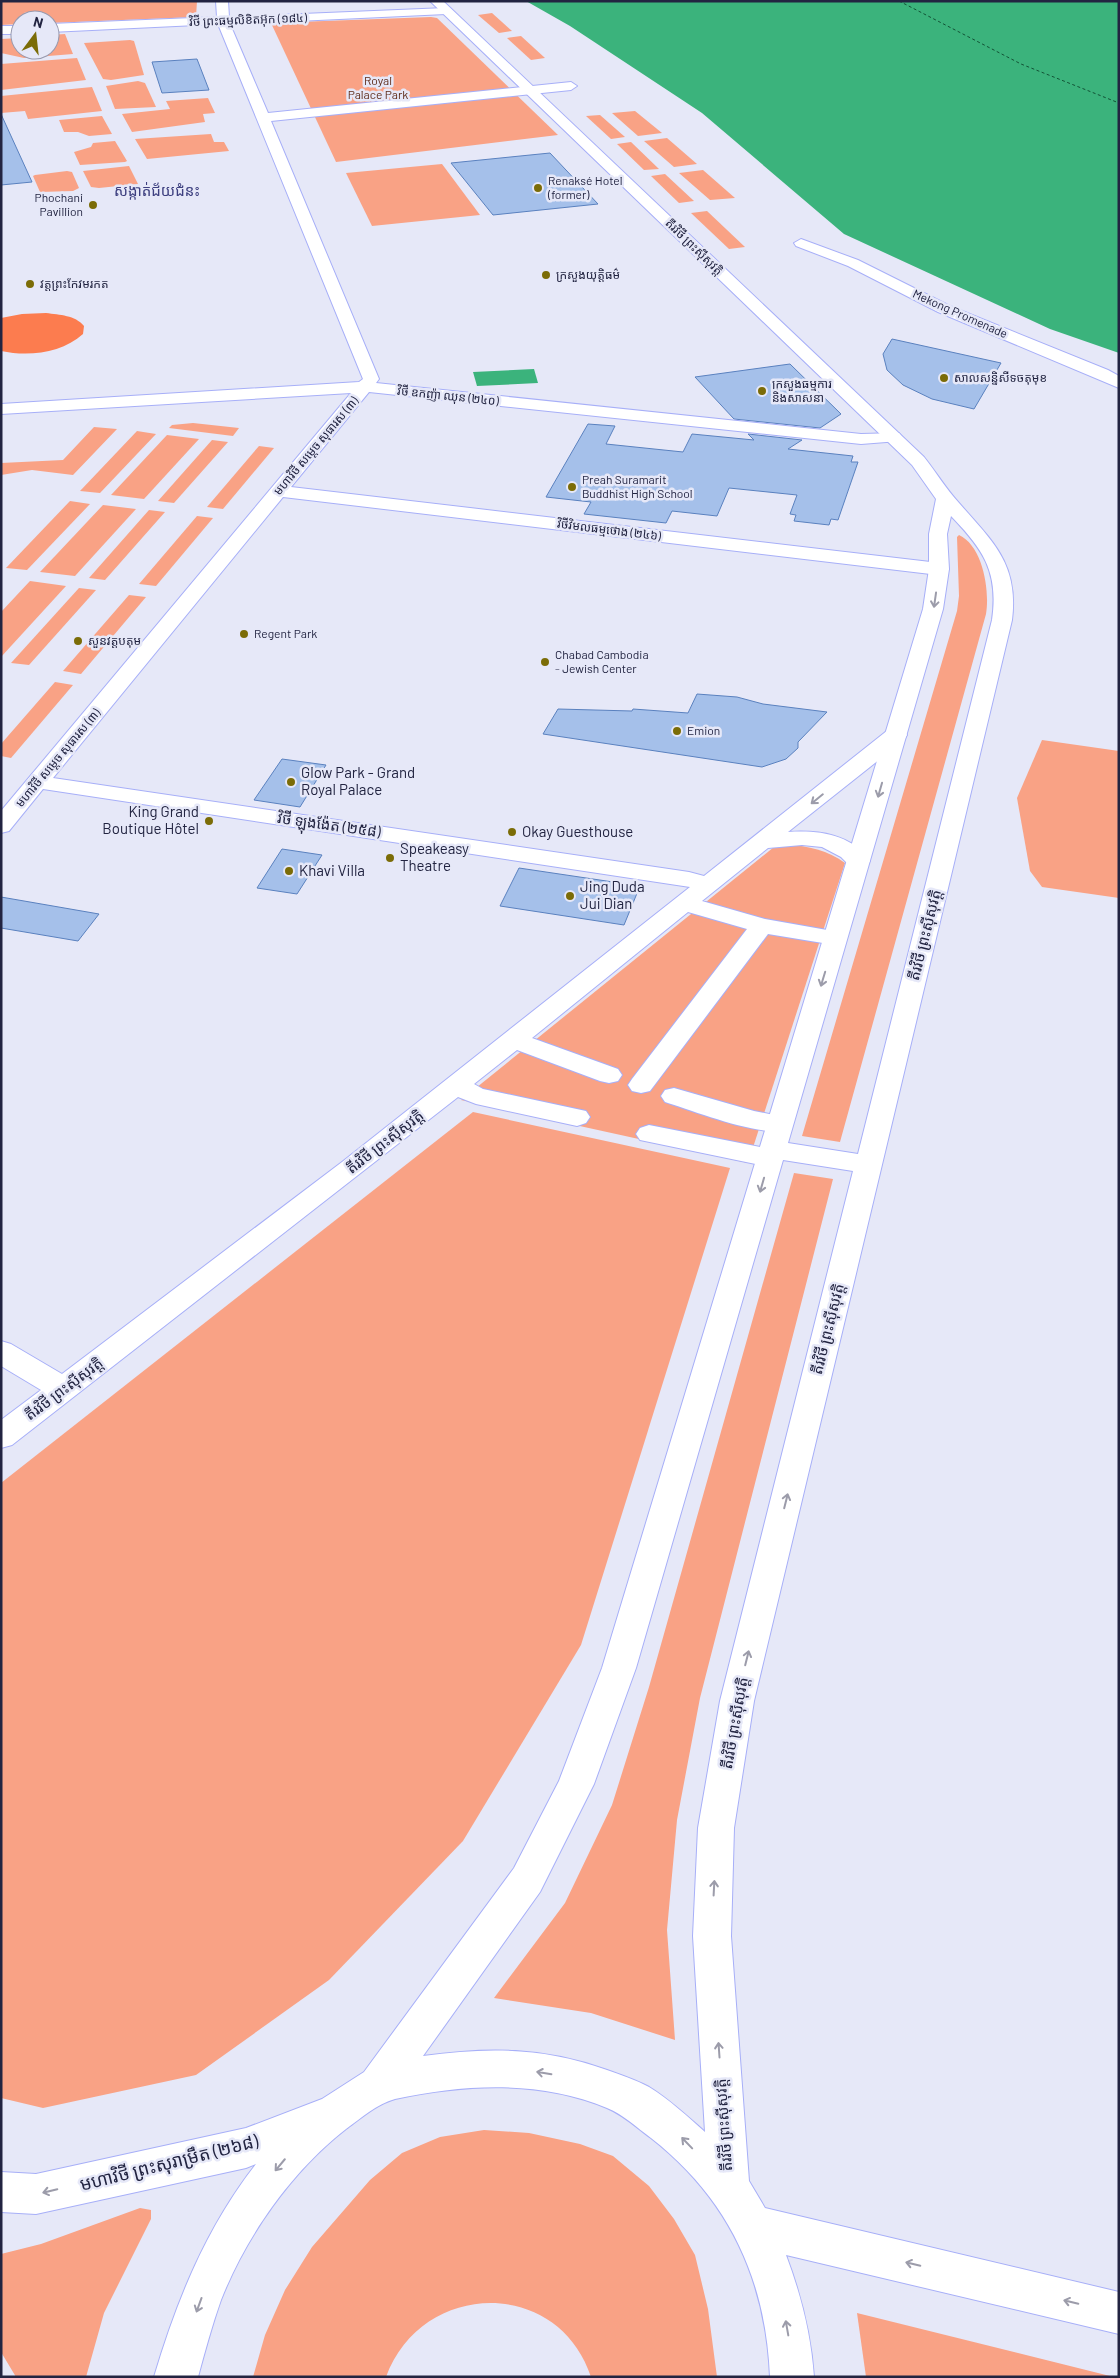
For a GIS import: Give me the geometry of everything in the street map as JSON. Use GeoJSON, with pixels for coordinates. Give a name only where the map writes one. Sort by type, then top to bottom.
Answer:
{"type":"FeatureCollection","features":[{"type":"Feature","properties":{"kind":"street","name":"មហាវិថី សម្តេច សុធារស (៣)"},"geometry":{"type":"LineString","coordinates":[[1,826],[371,379],[223,21],[222,1]]}},
{"type":"Feature","properties":{"kind":"street","name":"វិថី ព្រះធម្មលិខិតអ៊ុក (១៨៤)"},"geometry":{"type":"LineString","coordinates":[[60,28],[223,21],[441,6]]}},
{"type":"Feature","properties":{"kind":"street","name":"តីរវិថី ព្រះស៊ីសុវត្តិ"},"geometry":{"type":"LineString","coordinates":[[441,6],[928,472],[945,499],[979,536],[1001,574],[1006,596],[1002,620],[737,1701],[716,1828],[712,1936],[729,2186]]}},
{"type":"Feature","properties":{"kind":"street"},"geometry":{"type":"LineString","coordinates":[[262,118],[571,86]]}},
{"type":"Feature","properties":{"kind":"street","name":"Mekong Promenade"},"geometry":{"type":"LineString","coordinates":[[801,243],[853,263],[944,309],[1102,374],[1119,383]]}},
{"type":"Feature","properties":{"kind":"street","name":"វិថី ឧកញ៉ា ឈុន (២៤០)"},"geometry":{"type":"LineString","coordinates":[[1,409],[364,387],[861,439],[893,438]]}},
{"type":"Feature","properties":{"kind":"street","name":"វិថីវិមលធម្មថោង (២៤៦)"},"geometry":{"type":"LineString","coordinates":[[279,491],[938,569]]}},
{"type":"Feature","properties":{"kind":"street"},"geometry":{"type":"LineString","coordinates":[[378,2086],[527,1880],[576,1784],[619,1668],[933,609],[938,569],[938,534],[945,499]]}},
{"type":"Feature","properties":{"kind":"street"},"geometry":{"type":"LineString","coordinates":[[938,534],[953,528],[966,528],[979,536]]}},
{"type":"Feature","properties":{"kind":"street","name":"តីរវិថី ព្រះស៊ីសុវត្តិ"},"geometry":{"type":"LineString","coordinates":[[1,1437],[456,1086],[896,735]]}},
{"type":"Feature","properties":{"kind":"street","name":"វិថី ឡុងង៉ែត (២៥៨)"},"geometry":{"type":"LineString","coordinates":[[38,782],[689,879],[708,886]]}},
{"type":"Feature","properties":{"kind":"street"},"geometry":{"type":"LineString","coordinates":[[764,842],[804,837],[822,840],[852,853],[858,861]]}},
{"type":"Feature","properties":{"kind":"street"},"geometry":{"type":"LineString","coordinates":[[686,904],[762,926],[836,938]]}},
{"type":"Feature","properties":{"kind":"street"},"geometry":{"type":"LineString","coordinates":[[641,1086],[762,926]]}},
{"type":"Feature","properties":{"kind":"street"},"geometry":{"type":"LineString","coordinates":[[514,1040],[610,1075]]}},
{"type":"Feature","properties":{"kind":"street"},"geometry":{"type":"LineString","coordinates":[[456,1086],[476,1096],[577,1117]]}},
{"type":"Feature","properties":{"kind":"street"},"geometry":{"type":"LineString","coordinates":[[674,1096],[752,1119],[774,1144]]}},
{"type":"Feature","properties":{"kind":"street"},"geometry":{"type":"LineString","coordinates":[[649,1134],[774,1144],[868,1165]]}},
{"type":"Feature","properties":{"kind":"street"},"geometry":{"type":"LineString","coordinates":[[1,1352],[64,1389]]}},
{"type":"Feature","properties":{"kind":"street"},"geometry":{"type":"LineString","coordinates":[[176,2377],[188,2336],[210,2277],[247,2210],[280,2164],[332,2114],[378,2086],[438,2072],[510,2068],[568,2076],[630,2098],[678,2134],[729,2186],[752,2226],[782,2304],[792,2359],[792,2377]]}},
{"type":"Feature","properties":{"kind":"street","name":"មហាវិថី ព្រះសុរាម្រឹត (២៦៨)"},"geometry":{"type":"LineString","coordinates":[[1,2192],[36,2194],[246,2148],[332,2114]]}},
{"type":"Feature","properties":{"kind":"street"},"geometry":{"type":"LineString","coordinates":[[752,2226],[1119,2314]]}},
{"type":"Feature","properties":{"kind":"green space"},"geometry":{"type":"Polygon","coordinates":[[[1,1],[197,1],[196,17],[60,23],[60,10],[10,10],[10,25],[1,25],[1,1]]]}},
{"type":"Feature","properties":{"kind":"green space"},"geometry":{"type":"Polygon","coordinates":[[[492,13],[512,31],[499,33],[478,15],[492,13]]]}},
{"type":"Feature","properties":{"kind":"green space","name":"Royal Palace Park"},"geometry":{"type":"Polygon","coordinates":[[[437,18],[558,135],[336,162],[271,23],[437,18]]]}},
{"type":"Feature","properties":{"kind":"green space"},"geometry":{"type":"Polygon","coordinates":[[[60,34],[65,34],[73,54],[60,55],[60,34]]]}},
{"type":"Feature","properties":{"kind":"green space"},"geometry":{"type":"Polygon","coordinates":[[[521,36],[545,58],[531,60],[507,38],[521,36]]]}},
{"type":"Feature","properties":{"kind":"green space"},"geometry":{"type":"Polygon","coordinates":[[[1,39],[10,39],[10,55],[1,53],[1,39]]]}},
{"type":"Feature","properties":{"kind":"green space"},"geometry":{"type":"Polygon","coordinates":[[[134,41],[144,75],[111,80],[103,79],[84,43],[134,41]]]}},
{"type":"Feature","properties":{"kind":"green space"},"geometry":{"type":"Polygon","coordinates":[[[77,58],[86,80],[1,90],[1,64],[77,58]]]}},
{"type":"Feature","properties":{"kind":"green space"},"geometry":{"type":"Polygon","coordinates":[[[138,81],[145,83],[156,107],[115,109],[106,86],[138,81]]]}},
{"type":"Feature","properties":{"kind":"green space"},"geometry":{"type":"Polygon","coordinates":[[[92,87],[102,111],[28,119],[25,111],[1,113],[1,96],[92,87]]]}},
{"type":"Feature","properties":{"kind":"green space"},"geometry":{"type":"Polygon","coordinates":[[[208,98],[215,113],[203,114],[205,122],[132,132],[122,114],[170,109],[166,101],[208,98]]]}},
{"type":"Feature","properties":{"kind":"green space"},"geometry":{"type":"Polygon","coordinates":[[[635,111],[662,133],[638,136],[612,113],[635,111]]]}},
{"type":"Feature","properties":{"kind":"green space"},"geometry":{"type":"Polygon","coordinates":[[[600,115],[625,137],[611,139],[586,116],[600,115]]]}},
{"type":"Feature","properties":{"kind":"green space"},"geometry":{"type":"Polygon","coordinates":[[[102,116],[112,134],[89,136],[78,132],[64,132],[59,120],[102,116]]]}},
{"type":"Feature","properties":{"kind":"green space"},"geometry":{"type":"Polygon","coordinates":[[[211,134],[214,142],[224,142],[229,151],[147,159],[135,139],[211,134]]]}},
{"type":"Feature","properties":{"kind":"green space"},"geometry":{"type":"Polygon","coordinates":[[[667,138],[697,164],[674,167],[644,141],[667,138]]]}},
{"type":"Feature","properties":{"kind":"green space"},"geometry":{"type":"Polygon","coordinates":[[[115,141],[127,161],[80,165],[74,152],[91,147],[93,143],[115,141]]]}},
{"type":"Feature","properties":{"kind":"green space"},"geometry":{"type":"Polygon","coordinates":[[[631,142],[659,169],[644,170],[617,144],[631,142]]]}},
{"type":"Feature","properties":{"kind":"green space"},"geometry":{"type":"Polygon","coordinates":[[[442,164],[480,215],[372,226],[346,173],[442,164]]]}},
{"type":"Feature","properties":{"kind":"green space"},"geometry":{"type":"Polygon","coordinates":[[[129,166],[138,184],[99,188],[91,187],[83,171],[129,166]]]}},
{"type":"Feature","properties":{"kind":"green space"},"geometry":{"type":"Polygon","coordinates":[[[703,170],[735,198],[710,200],[679,173],[703,170]]]}},
{"type":"Feature","properties":{"kind":"green space"},"geometry":{"type":"Polygon","coordinates":[[[72,172],[79,188],[73,191],[40,192],[33,176],[35,175],[72,172]]]}},
{"type":"Feature","properties":{"kind":"green space"},"geometry":{"type":"Polygon","coordinates":[[[665,174],[694,201],[679,203],[651,176],[665,174]]]}},
{"type":"Feature","properties":{"kind":"green space"},"geometry":{"type":"Polygon","coordinates":[[[707,211],[745,247],[729,249],[691,213],[707,211]]]}},
{"type":"Feature","properties":{"kind":"green space"},"geometry":{"type":"Polygon","coordinates":[[[193,423],[239,428],[233,436],[169,428],[172,425],[193,423]]]}},
{"type":"Feature","properties":{"kind":"green space"},"geometry":{"type":"Polygon","coordinates":[[[94,427],[117,429],[73,475],[32,470],[1,475],[1,463],[63,460],[94,427]]]}},
{"type":"Feature","properties":{"kind":"green space"},"geometry":{"type":"Polygon","coordinates":[[[137,431],[156,434],[100,493],[80,491],[137,431]]]}},
{"type":"Feature","properties":{"kind":"green space"},"geometry":{"type":"Polygon","coordinates":[[[167,435],[199,439],[144,499],[111,495],[167,435]]]}},
{"type":"Feature","properties":{"kind":"green space"},"geometry":{"type":"Polygon","coordinates":[[[212,440],[228,442],[174,503],[158,501],[212,440]]]}},
{"type":"Feature","properties":{"kind":"green space"},"geometry":{"type":"Polygon","coordinates":[[[259,446],[274,448],[223,509],[207,507],[259,446]]]}},
{"type":"Feature","properties":{"kind":"green space"},"geometry":{"type":"Polygon","coordinates":[[[70,501],[90,504],[27,570],[6,568],[70,501]]]}},
{"type":"Feature","properties":{"kind":"green space"},"geometry":{"type":"Polygon","coordinates":[[[103,505],[136,509],[75,576],[40,572],[103,505]]]}},
{"type":"Feature","properties":{"kind":"green space"},"geometry":{"type":"Polygon","coordinates":[[[149,510],[165,512],[105,580],[89,578],[149,510]]]}},
{"type":"Feature","properties":{"kind":"green space"},"geometry":{"type":"Polygon","coordinates":[[[197,516],[213,518],[156,586],[139,584],[197,516]]]}},
{"type":"Feature","properties":{"kind":"green space"},"geometry":{"type":"Polygon","coordinates":[[[959,535],[974,549],[983,570],[987,594],[986,614],[840,1142],[802,1136],[957,611],[959,596],[957,537],[959,535]]]}},
{"type":"Feature","properties":{"kind":"green space"},"geometry":{"type":"Polygon","coordinates":[[[30,581],[66,586],[1,657],[1,612],[30,581]]]}},
{"type":"Feature","properties":{"kind":"green space"},"geometry":{"type":"Polygon","coordinates":[[[79,588],[96,590],[29,665],[11,663],[79,588]]]}},
{"type":"Feature","properties":{"kind":"green space"},"geometry":{"type":"Polygon","coordinates":[[[129,595],[146,597],[81,674],[63,671],[129,595]]]}},
{"type":"Feature","properties":{"kind":"green space"},"geometry":{"type":"Polygon","coordinates":[[[55,682],[73,685],[11,758],[1,756],[1,744],[55,682]]]}},
{"type":"Feature","properties":{"kind":"green space"},"geometry":{"type":"Polygon","coordinates":[[[1042,740],[1119,751],[1119,898],[1042,887],[1030,871],[1017,798],[1042,740]]]}},
{"type":"Feature","properties":{"kind":"green space"},"geometry":{"type":"Polygon","coordinates":[[[789,844],[818,850],[832,855],[845,863],[748,1163],[461,1100],[774,847],[789,844]]]}},
{"type":"Feature","properties":{"kind":"green space"},"geometry":{"type":"Polygon","coordinates":[[[473,1112],[730,1168],[581,1645],[463,1841],[329,1980],[196,2075],[43,2108],[1,2098],[1,1483],[473,1112]]]}},
{"type":"Feature","properties":{"kind":"green space"},"geometry":{"type":"Polygon","coordinates":[[[794,1173],[833,1179],[700,1698],[677,1820],[667,1930],[675,2040],[591,2013],[494,1998],[565,1903],[612,1805],[649,1687],[794,1173]]]}},
{"type":"Feature","properties":{"kind":"green space"},"geometry":{"type":"Polygon","coordinates":[[[484,2130],[529,2133],[580,2144],[613,2156],[649,2186],[674,2219],[695,2255],[708,2309],[717,2377],[591,2377],[574,2344],[550,2321],[521,2307],[490,2303],[458,2308],[429,2322],[404,2345],[386,2377],[253,2377],[265,2335],[285,2290],[312,2247],[370,2180],[402,2153],[440,2137],[484,2130]]]}},
{"type":"Feature","properties":{"kind":"green space"},"geometry":{"type":"Polygon","coordinates":[[[140,2208],[151,2210],[151,2219],[104,2313],[86,2377],[16,2377],[1,2352],[1,2254],[41,2244],[140,2208]]]}},
{"type":"Feature","properties":{"kind":"green space"},"geometry":{"type":"Polygon","coordinates":[[[857,2313],[1114,2377],[866,2377],[857,2313]]]}},
{"type":"Feature","properties":{"kind":"shaded area"},"geometry":{"type":"Polygon","coordinates":[[[526,1],[1119,1],[1119,353],[1050,329],[844,234],[702,113],[570,26],[526,1]]]}},
{"type":"Feature","properties":{"kind":"shaded area"},"geometry":{"type":"Polygon","coordinates":[[[46,313],[67,316],[80,322],[84,326],[83,334],[65,346],[45,352],[23,354],[1,351],[1,318],[22,314],[46,313]]]}},
{"type":"Feature","properties":{"kind":"shaded area"},"geometry":{"type":"Polygon","coordinates":[[[534,369],[538,383],[477,386],[473,372],[534,369]]]}},
{"type":"Feature","properties":{"kind":"building"},"geometry":{"type":"Polygon","coordinates":[[[197,59],[209,90],[162,93],[152,62],[197,59]]]}},
{"type":"Feature","properties":{"kind":"building"},"geometry":{"type":"Polygon","coordinates":[[[1,114],[32,182],[1,185],[1,114]]]}},
{"type":"Feature","properties":{"kind":"building","name":"Renaksé Hotel (former)"},"geometry":{"type":"Polygon","coordinates":[[[550,153],[598,204],[493,215],[451,163],[550,153]]]}},
{"type":"Feature","properties":{"kind":"building","name":"សាលសន្និសីទចតុមុខ"},"geometry":{"type":"Polygon","coordinates":[[[892,339],[1001,363],[974,409],[932,399],[903,385],[887,370],[883,354],[892,339]]]}},
{"type":"Feature","properties":{"kind":"building","name":"ក្រសួងធម្មការ និងសាសនា"},"geometry":{"type":"Polygon","coordinates":[[[790,364],[841,414],[820,428],[734,419],[695,377],[790,364]]]}},
{"type":"Feature","properties":{"kind":"building"},"geometry":{"type":"Polygon","coordinates":[[[588,424],[615,426],[606,444],[683,452],[692,434],[754,440],[748,434],[802,440],[788,449],[853,456],[851,462],[858,462],[838,520],[831,519],[829,525],[794,521],[796,515],[790,514],[797,495],[729,488],[717,516],[672,511],[666,523],[584,514],[591,502],[546,497],[588,424]]]}},
{"type":"Feature","properties":{"kind":"building","name":"Emion"},"geometry":{"type":"Polygon","coordinates":[[[697,694],[737,697],[763,704],[827,712],[798,742],[798,748],[786,759],[762,767],[543,734],[558,709],[632,711],[633,709],[688,713],[697,694]]]}},
{"type":"Feature","properties":{"kind":"building","name":"Glow Park - Grand Royal Palace"},"geometry":{"type":"Polygon","coordinates":[[[282,759],[326,765],[300,807],[254,800],[282,759]]]}},
{"type":"Feature","properties":{"kind":"building","name":"Khavi Villa"},"geometry":{"type":"Polygon","coordinates":[[[282,849],[322,855],[297,894],[257,888],[282,849]]]}},
{"type":"Feature","properties":{"kind":"building","name":"Jing Duda Jui Dian"},"geometry":{"type":"Polygon","coordinates":[[[519,868],[640,886],[624,925],[500,906],[519,868]]]}},
{"type":"Feature","properties":{"kind":"building"},"geometry":{"type":"Polygon","coordinates":[[[1,897],[99,914],[78,941],[1,928],[1,897]]]}},
{"type":"Feature","properties":{"kind":"ferry route"},"geometry":{"type":"LineString","coordinates":[[899,1],[1021,64],[1119,103]]}},
{"type":"Feature","properties":{"kind":"place","name":"Renaksé Hotel (former)"},"geometry":{"type":"Point","coordinates":[538,188]}},
{"type":"Feature","properties":{"kind":"place","name":"Phochani Pavillion"},"geometry":{"type":"Point","coordinates":[93,205]}},
{"type":"Feature","properties":{"kind":"place","name":"ក្រសួងយុត្ដិធម៌"},"geometry":{"type":"Point","coordinates":[546,275]}},
{"type":"Feature","properties":{"kind":"place","name":"វត្តព្រះកែវមរកត"},"geometry":{"type":"Point","coordinates":[30,284]}},
{"type":"Feature","properties":{"kind":"place","name":"សាលសន្និសីទចតុមុខ"},"geometry":{"type":"Point","coordinates":[944,378]}},
{"type":"Feature","properties":{"kind":"place","name":"ក្រសួងធម្មការ និងសាសនា"},"geometry":{"type":"Point","coordinates":[762,391]}},
{"type":"Feature","properties":{"kind":"place","name":"Preah Suramarit Buddhist High School"},"geometry":{"type":"Point","coordinates":[572,487]}},
{"type":"Feature","properties":{"kind":"place","name":"Regent Park"},"geometry":{"type":"Point","coordinates":[244,634]}},
{"type":"Feature","properties":{"kind":"place","name":"សួនវត្តបតុម"},"geometry":{"type":"Point","coordinates":[78,641]}},
{"type":"Feature","properties":{"kind":"place","name":"Chabad Cambodia - Jewish Center"},"geometry":{"type":"Point","coordinates":[545,662]}},
{"type":"Feature","properties":{"kind":"place","name":"Emion"},"geometry":{"type":"Point","coordinates":[677,731]}},
{"type":"Feature","properties":{"kind":"place","name":"Glow Park - Grand Royal Palace"},"geometry":{"type":"Point","coordinates":[291,782]}},
{"type":"Feature","properties":{"kind":"place","name":"King Grand Boutique Hôtel"},"geometry":{"type":"Point","coordinates":[209,821]}},
{"type":"Feature","properties":{"kind":"place","name":"Okay Guesthouse"},"geometry":{"type":"Point","coordinates":[512,832]}},
{"type":"Feature","properties":{"kind":"place","name":"Speakeasy Theatre"},"geometry":{"type":"Point","coordinates":[390,858]}},
{"type":"Feature","properties":{"kind":"place","name":"Khavi Villa"},"geometry":{"type":"Point","coordinates":[289,871]}},
{"type":"Feature","properties":{"kind":"place","name":"Jing Duda Jui Dian"},"geometry":{"type":"Point","coordinates":[570,896]}},
{"type":"Feature","properties":{"kind":"district","name":"សង្កាត់ជ័យជំនះ"},"geometry":{"type":"Point","coordinates":[157,191]}}]}
